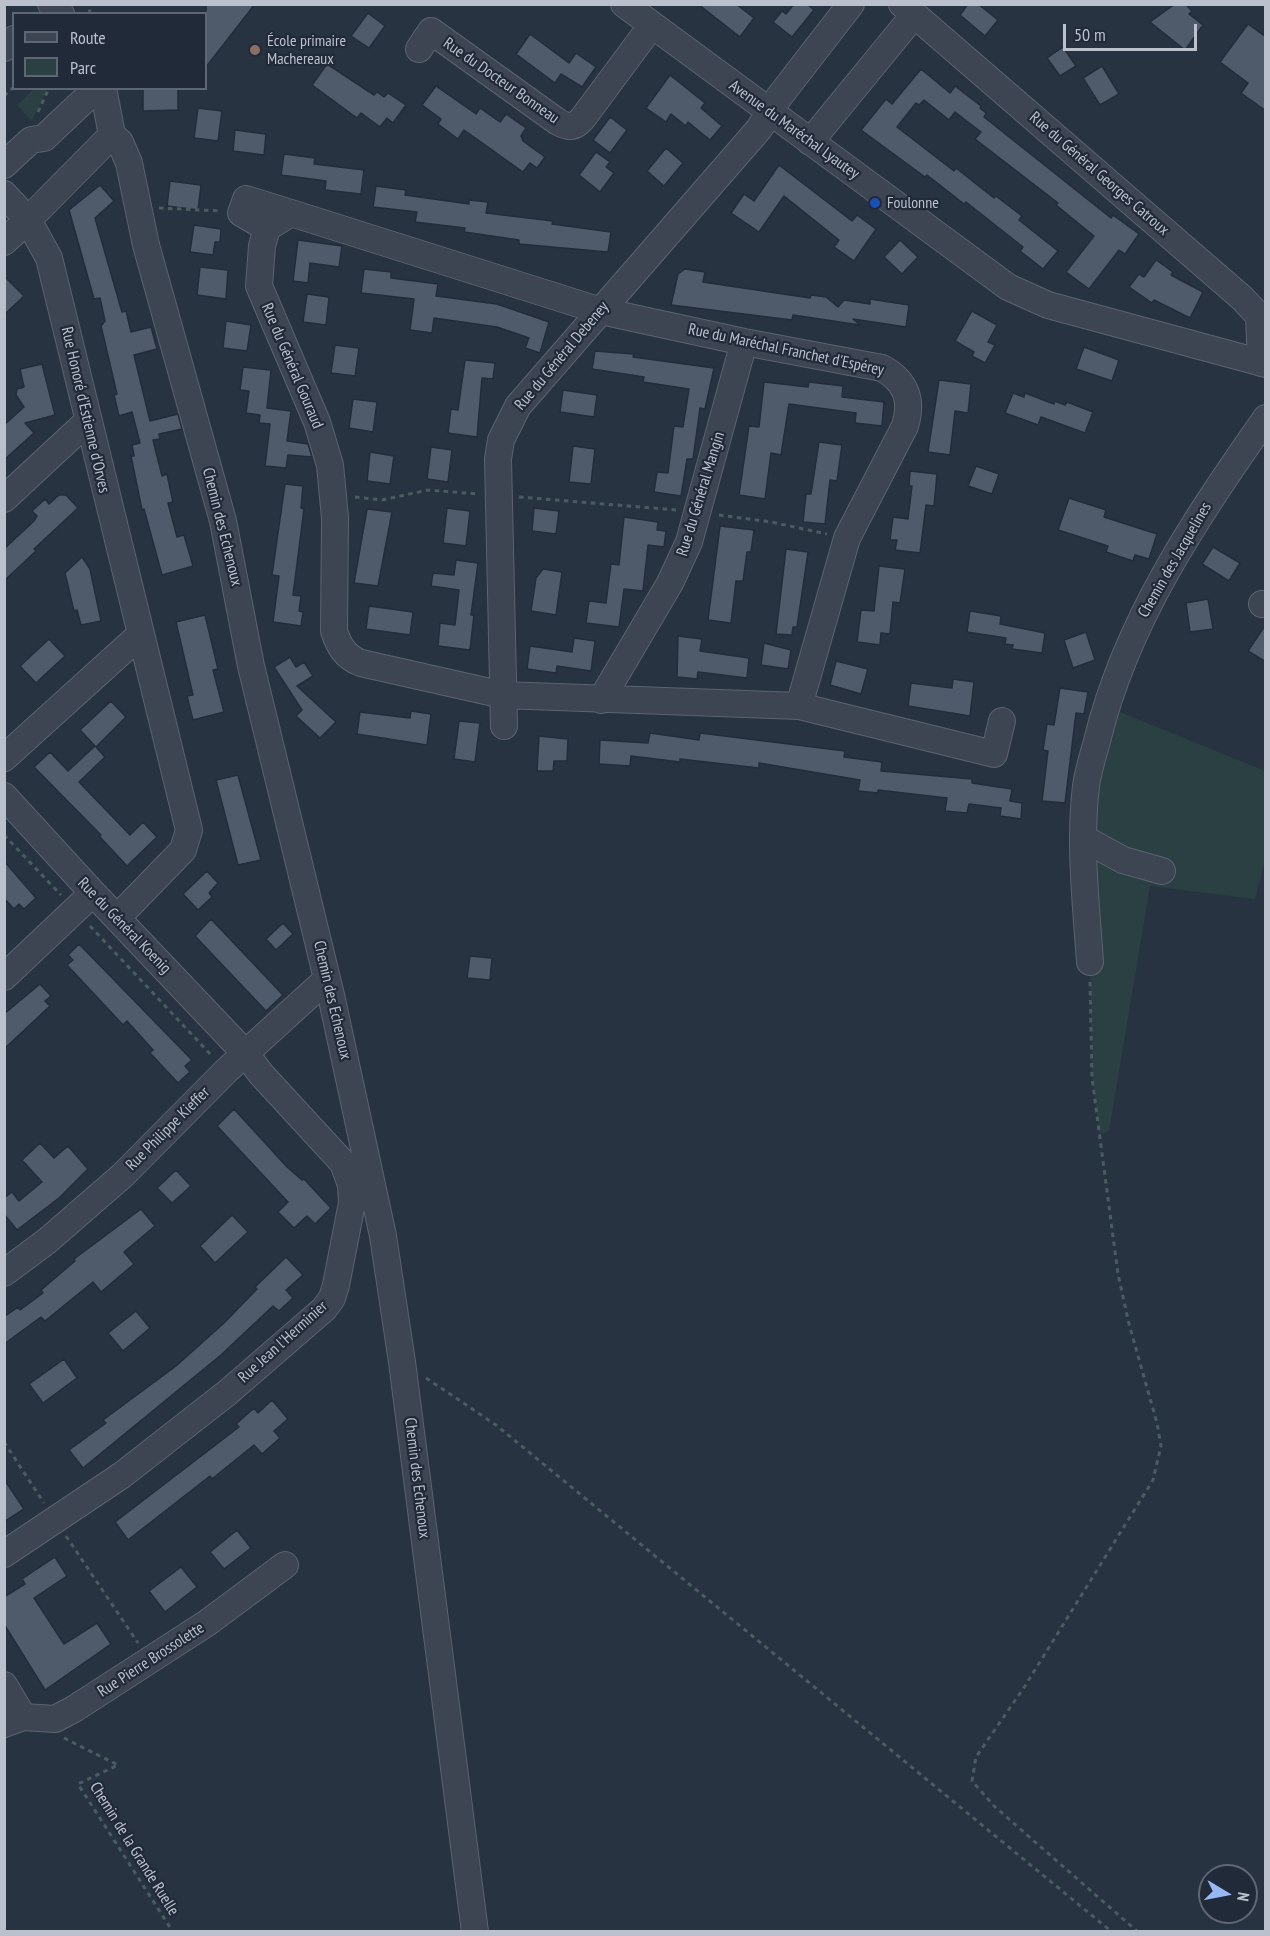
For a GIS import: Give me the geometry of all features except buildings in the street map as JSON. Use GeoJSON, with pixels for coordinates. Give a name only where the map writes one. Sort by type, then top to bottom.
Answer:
{"type":"FeatureCollection","features":[{"type":"Feature","properties":{"kind":"street","name":"Avenue du Maréchal Lyautey"},"geometry":{"type":"LineString","coordinates":[[624,4],[1008,287],[1048,304],[1263,363]]}},
{"type":"Feature","properties":{"kind":"street","name":"Rue du Général Debeney"},"geometry":{"type":"LineString","coordinates":[[504,726],[498,459],[507,424],[518,406],[759,129],[769,112],[852,4]]}},
{"type":"Feature","properties":{"kind":"street"},"geometry":{"type":"LineString","coordinates":[[810,142],[906,7]]}},
{"type":"Feature","properties":{"kind":"street","name":"Rue du Général Georges Catroux"},"geometry":{"type":"LineString","coordinates":[[906,7],[1242,298],[1258,316],[1263,363]]}},
{"type":"Feature","properties":{"kind":"street","name":"Rue du Docteur Bonneau"},"geometry":{"type":"LineString","coordinates":[[419,49],[431,32],[558,122],[570,127],[576,126],[583,118],[652,26]]}},
{"type":"Feature","properties":{"kind":"street"},"geometry":{"type":"LineString","coordinates":[[4,165],[31,140],[44,138],[95,90]]}},
{"type":"Feature","properties":{"kind":"street","name":"Chemin des Echenoux"},"geometry":{"type":"LineString","coordinates":[[103,90],[112,135],[120,142],[129,164],[146,245],[223,521],[251,666],[327,979],[382,1236],[402,1362],[475,1932]]}},
{"type":"Feature","properties":{"kind":"street"},"geometry":{"type":"LineString","coordinates":[[4,242],[112,135]]}},
{"type":"Feature","properties":{"kind":"street","name":"Rue Honoré d'Estienne d'Orves"},"geometry":{"type":"LineString","coordinates":[[4,194],[28,220],[49,258],[189,830],[183,850],[117,918]]}},
{"type":"Feature","properties":{"kind":"street"},"geometry":{"type":"LineString","coordinates":[[291,213],[267,228],[241,213],[246,198],[601,310]]}},
{"type":"Feature","properties":{"kind":"street","name":"Rue du Général Gouraud"},"geometry":{"type":"LineString","coordinates":[[267,228],[262,246],[259,285],[324,441],[334,495],[334,631],[338,645],[345,654],[361,663],[503,696]]}},
{"type":"Feature","properties":{"kind":"street","name":"Rue du Maréchal Franchet d'Espérey"},"geometry":{"type":"LineString","coordinates":[[601,310],[744,342],[882,368],[902,383],[909,399],[909,413],[905,426],[847,538],[799,705]]}},
{"type":"Feature","properties":{"kind":"street","name":"Rue du Général Mangin"},"geometry":{"type":"LineString","coordinates":[[601,700],[675,572],[698,513],[744,342]]}},
{"type":"Feature","properties":{"kind":"street","name":"Chemin des Jacquelines"},"geometry":{"type":"LineString","coordinates":[[1090,962],[1083,838],[1086,784],[1102,717],[1135,630],[1170,564],[1266,418]]}},
{"type":"Feature","properties":{"kind":"street"},"geometry":{"type":"LineString","coordinates":[[4,499],[88,422]]}},
{"type":"Feature","properties":{"kind":"street"},"geometry":{"type":"LineString","coordinates":[[4,758],[140,635]]}},
{"type":"Feature","properties":{"kind":"street"},"geometry":{"type":"LineString","coordinates":[[503,696],[799,705],[994,754],[1002,721]]}},
{"type":"Feature","properties":{"kind":"street","name":"Rue du Général Koenig"},"geometry":{"type":"LineString","coordinates":[[4,796],[84,902],[117,918],[246,1054]]}},
{"type":"Feature","properties":{"kind":"street"},"geometry":{"type":"LineString","coordinates":[[1083,838],[1123,860],[1162,871]]}},
{"type":"Feature","properties":{"kind":"street"},"geometry":{"type":"LineString","coordinates":[[4,977],[84,902]]}},
{"type":"Feature","properties":{"kind":"street","name":"Rue Philippe Kieffer"},"geometry":{"type":"LineString","coordinates":[[4,1273],[47,1241],[123,1175],[226,1071],[327,979]]}},
{"type":"Feature","properties":{"kind":"street","name":"Rue Jean l'Herminier"},"geometry":{"type":"LineString","coordinates":[[4,1554],[122,1475],[227,1393],[324,1309],[332,1298],[352,1203],[351,1185],[343,1163],[261,1074],[246,1054]]}},
{"type":"Feature","properties":{"kind":"street","name":"Rue Pierre Brossolette"},"geometry":{"type":"LineString","coordinates":[[14,1720],[56,1719],[150,1662],[285,1565]]}},
{"type":"Feature","properties":{"kind":"street"},"geometry":{"type":"LineString","coordinates":[[4,1685],[14,1720]]}},
{"type":"Feature","properties":{"kind":"path"},"geometry":{"type":"LineString","coordinates":[[138,206],[241,213]]}},
{"type":"Feature","properties":{"kind":"path"},"geometry":{"type":"LineString","coordinates":[[334,495],[382,500],[428,490],[498,495],[698,513],[771,522],[847,538]]}},
{"type":"Feature","properties":{"kind":"path"},"geometry":{"type":"LineString","coordinates":[[4,835],[84,902],[226,1071]]}},
{"type":"Feature","properties":{"kind":"path"},"geometry":{"type":"LineString","coordinates":[[1090,962],[1092,1078],[1118,1274],[1161,1446],[1153,1480],[1025,1686],[975,1757],[972,1781],[994,1806],[1138,1932]]}},
{"type":"Feature","properties":{"kind":"path"},"geometry":{"type":"LineString","coordinates":[[402,1362],[496,1425],[1112,1932]]}},
{"type":"Feature","properties":{"kind":"path"},"geometry":{"type":"LineString","coordinates":[[4,1442],[150,1662]]}},
{"type":"Feature","properties":{"kind":"path","name":"Chemin de la Grande Ruelle"},"geometry":{"type":"LineString","coordinates":[[54,1733],[118,1765],[78,1784],[172,1932]]}},
{"type":"Feature","properties":{"kind":"green space"},"geometry":{"type":"Polygon","coordinates":[[[33,90],[47,90],[32,121],[17,105],[33,90]]]}},
{"type":"Feature","properties":{"kind":"green space"},"geometry":{"type":"Polygon","coordinates":[[[1105,706],[1265,771],[1266,855],[1255,899],[1150,886],[1109,1131],[1100,1134],[1092,1078],[1090,962],[1084,885],[1105,706]]]}},
{"type":"Feature","properties":{"kind":"place","name":"École primaire Machereaux"},"geometry":{"type":"Point","coordinates":[255,50]}},
{"type":"Feature","properties":{"kind":"place","name":"Foulonne"},"geometry":{"type":"Point","coordinates":[875,203]}}]}
